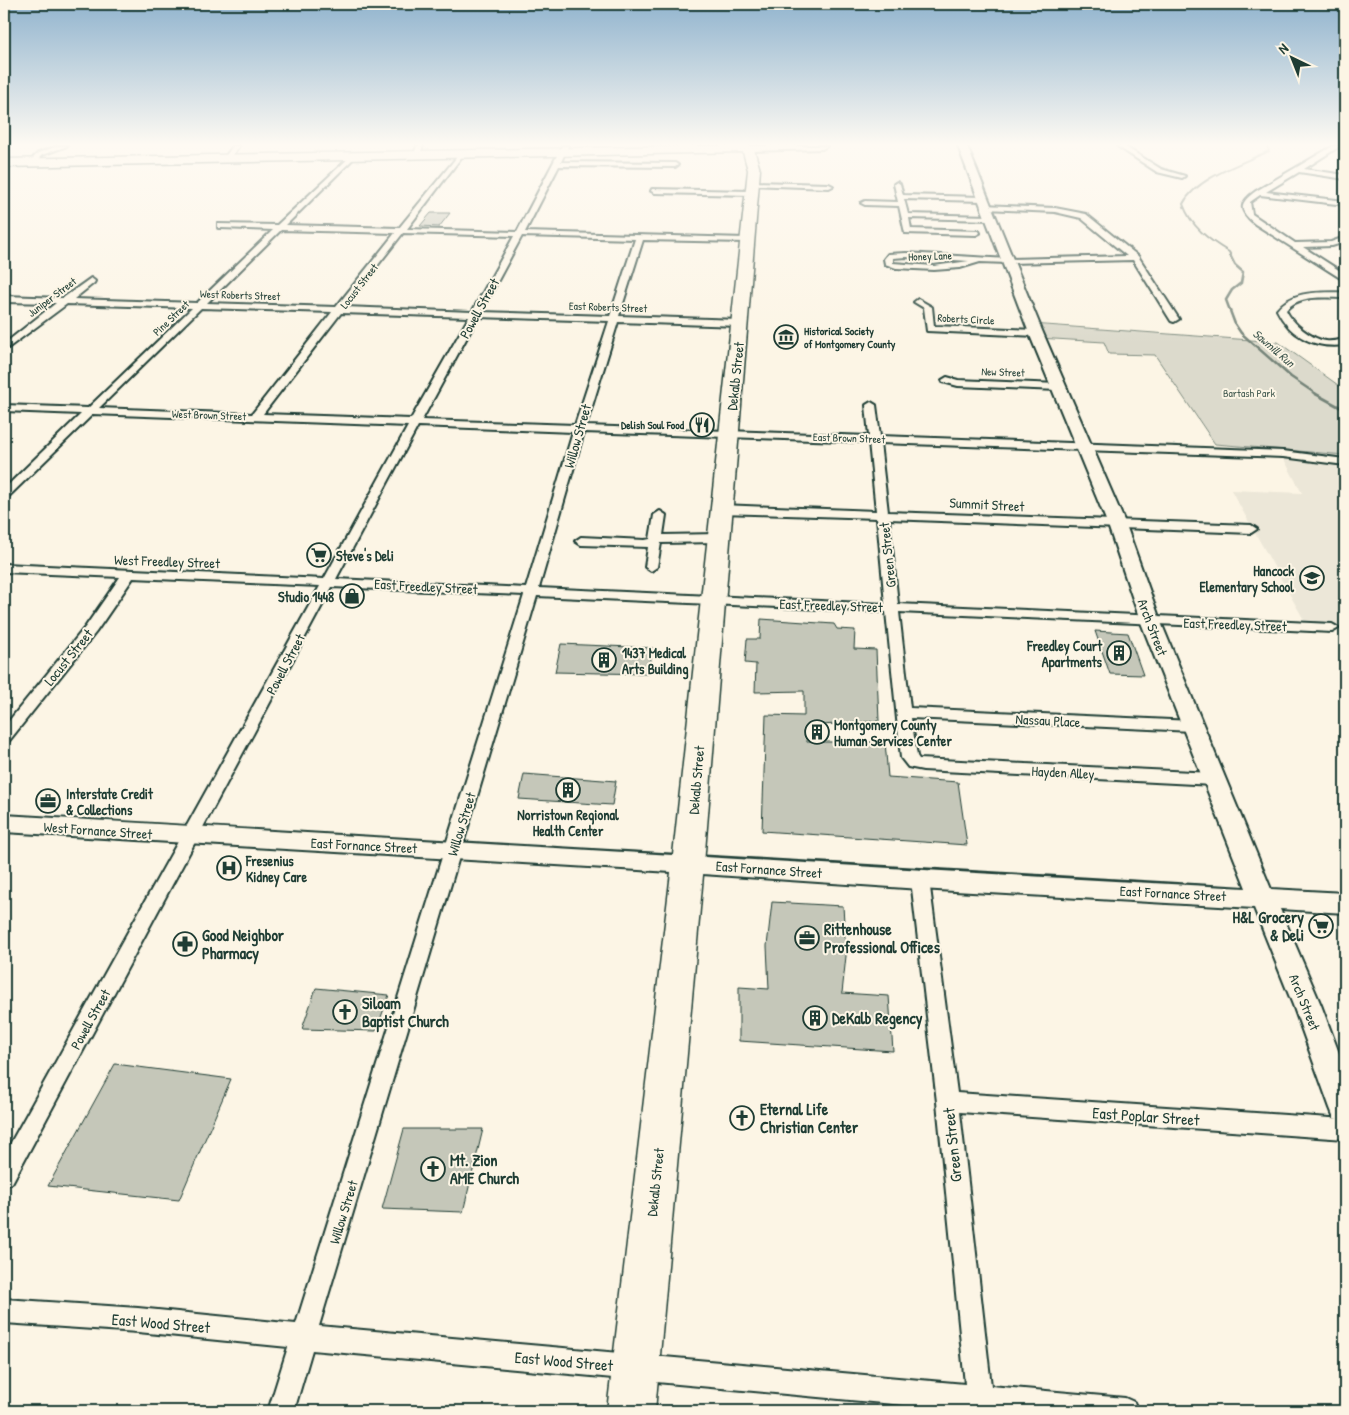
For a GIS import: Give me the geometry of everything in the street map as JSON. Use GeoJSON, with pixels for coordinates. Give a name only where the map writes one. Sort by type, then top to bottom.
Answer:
{"type":"FeatureCollection","features":[{"type":"Feature","properties":{"kind":"highway","name":"Dekalb Street"},"geometry":{"type":"LineString","coordinates":[[631,1411],[688,864],[740,323],[749,212]]}},
{"type":"Feature","properties":{"kind":"street","name":"Pine Street"},"geometry":{"type":"LineString","coordinates":[[4,495],[295,212]]}},
{"type":"Feature","properties":{"kind":"street","name":"Locust Street"},"geometry":{"type":"LineString","coordinates":[[255,417],[415,212]]}},
{"type":"Feature","properties":{"kind":"street","name":"Powell Street"},"geometry":{"type":"LineString","coordinates":[[4,1176],[192,836],[415,423],[532,212]]}},
{"type":"Feature","properties":{"kind":"street"},"geometry":{"type":"LineString","coordinates":[[903,212],[908,232],[976,233]]}},
{"type":"Feature","properties":{"kind":"street"},"geometry":{"type":"LineString","coordinates":[[943,212],[948,232]]}},
{"type":"Feature","properties":{"kind":"street"},"geometry":{"type":"LineString","coordinates":[[904,216],[944,217],[967,212]]}},
{"type":"Feature","properties":{"kind":"street","name":"Arch Street"},"geometry":{"type":"LineString","coordinates":[[988,212],[1036,334],[1117,525],[1150,620],[1213,779],[1307,1005],[1345,1108]]}},
{"type":"Feature","properties":{"kind":"street"},"geometry":{"type":"LineString","coordinates":[[1068,212],[1083,216],[1135,258],[1174,319]]}},
{"type":"Feature","properties":{"kind":"street"},"geometry":{"type":"LineString","coordinates":[[1248,212],[1345,278]]}},
{"type":"Feature","properties":{"kind":"street"},"geometry":{"type":"LineString","coordinates":[[221,226],[746,240]]}},
{"type":"Feature","properties":{"kind":"street","name":"Willow Street"},"geometry":{"type":"LineString","coordinates":[[281,1411],[532,591],[580,428],[640,237]]}},
{"type":"Feature","properties":{"kind":"street"},"geometry":{"type":"LineString","coordinates":[[1295,245],[1332,244],[1345,239]]}},
{"type":"Feature","properties":{"kind":"street","name":"Honey Lane"},"geometry":{"type":"LineString","coordinates":[[977,260],[974,263],[960,266],[902,268],[890,264],[888,259],[891,256],[906,255],[1008,261],[1135,258]]}},
{"type":"Feature","properties":{"kind":"street","name":"Juniper Street"},"geometry":{"type":"LineString","coordinates":[[4,348],[91,281]]}},
{"type":"Feature","properties":{"kind":"street"},"geometry":{"type":"LineString","coordinates":[[1345,295],[1307,296],[1290,300],[1284,304],[1281,310],[1284,317],[1292,325],[1322,344],[1345,342]]}},
{"type":"Feature","properties":{"kind":"street","name":"West Roberts Street"},"geometry":{"type":"LineString","coordinates":[[4,299],[476,313]]}},
{"type":"Feature","properties":{"kind":"street","name":"Roberts Circle"},"geometry":{"type":"LineString","coordinates":[[918,302],[928,307],[930,329],[1036,334]]}},
{"type":"Feature","properties":{"kind":"street","name":"East Roberts Street"},"geometry":{"type":"LineString","coordinates":[[476,313],[740,323]]}},
{"type":"Feature","properties":{"kind":"street","name":"New Street"},"geometry":{"type":"LineString","coordinates":[[947,380],[958,383],[1058,387]]}},
{"type":"Feature","properties":{"kind":"street","name":"Green Street"},"geometry":{"type":"LineString","coordinates":[[871,405],[903,713],[909,758],[914,763]]}},
{"type":"Feature","properties":{"kind":"street","name":"West Brown Street"},"geometry":{"type":"LineString","coordinates":[[4,408],[415,423]]}},
{"type":"Feature","properties":{"kind":"street","name":"East Brown Street"},"geometry":{"type":"LineString","coordinates":[[415,423],[1283,454],[1345,462]]}},
{"type":"Feature","properties":{"kind":"street","name":"Summit Street"},"geometry":{"type":"LineString","coordinates":[[721,509],[1252,529]]}},
{"type":"Feature","properties":{"kind":"street"},"geometry":{"type":"LineString","coordinates":[[651,567],[660,515]]}},
{"type":"Feature","properties":{"kind":"street"},"geometry":{"type":"LineString","coordinates":[[581,541],[646,544],[664,538],[718,538]]}},
{"type":"Feature","properties":{"kind":"street","name":"West Freedley Street"},"geometry":{"type":"LineString","coordinates":[[4,568],[128,575],[330,582]]}},
{"type":"Feature","properties":{"kind":"street","name":"Locust Street"},"geometry":{"type":"LineString","coordinates":[[4,737],[91,629],[128,575]]}},
{"type":"Feature","properties":{"kind":"street","name":"East Freedley Street"},"geometry":{"type":"LineString","coordinates":[[330,582],[1332,628]]}},
{"type":"Feature","properties":{"kind":"street","name":"Nassau Place"},"geometry":{"type":"LineString","coordinates":[[903,713],[1192,726]]}},
{"type":"Feature","properties":{"kind":"street","name":"Hayden Alley"},"geometry":{"type":"LineString","coordinates":[[914,763],[932,766],[1213,779]]}},
{"type":"Feature","properties":{"kind":"street","name":"West Fornance Street"},"geometry":{"type":"LineString","coordinates":[[4,824],[192,836]]}},
{"type":"Feature","properties":{"kind":"street","name":"East Fornance Street"},"geometry":{"type":"LineString","coordinates":[[192,836],[688,864],[920,880],[1345,903]]}},
{"type":"Feature","properties":{"kind":"street","name":"Green Street"},"geometry":{"type":"LineString","coordinates":[[920,880],[948,1102],[980,1405]]}},
{"type":"Feature","properties":{"kind":"street","name":"East Poplar Street"},"geometry":{"type":"LineString","coordinates":[[948,1102],[1345,1129]]}},
{"type":"Feature","properties":{"kind":"street","name":"East Wood Street"},"geometry":{"type":"LineString","coordinates":[[4,1311],[138,1320],[635,1367],[980,1405],[1125,1411]]}},
{"type":"Feature","properties":{"kind":"shaded area","name":"Hancock Elementary School"},"geometry":{"type":"Polygon","coordinates":[[[1278,448],[1345,455],[1345,628],[1308,627],[1231,490],[1302,493],[1278,448]]]}},
{"type":"Feature","properties":{"kind":"green space","name":"Bartash Park"},"geometry":{"type":"Polygon","coordinates":[[[1032,324],[1278,342],[1345,390],[1345,455],[1215,444],[1155,355],[1109,354],[1104,342],[1038,338],[1032,324]]]}},
{"type":"Feature","properties":{"kind":"building"},"geometry":{"type":"Polygon","coordinates":[[[431,213],[450,213],[439,227],[420,226],[431,213]]]}},
{"type":"Feature","properties":{"kind":"building","name":"Montgomery County Human Services Center"},"geometry":{"type":"Polygon","coordinates":[[[761,619],[834,624],[837,629],[855,630],[854,649],[876,650],[879,721],[807,726],[807,742],[885,742],[888,777],[958,782],[967,845],[762,831],[766,715],[804,716],[804,691],[755,692],[756,664],[745,663],[747,639],[760,639],[761,619]]]}},
{"type":"Feature","properties":{"kind":"building","name":"Freedley Court Apartments"},"geometry":{"type":"Polygon","coordinates":[[[1095,631],[1128,633],[1143,675],[1110,674],[1095,631]]]}},
{"type":"Feature","properties":{"kind":"building","name":"1437 Medical Arts Building"},"geometry":{"type":"Polygon","coordinates":[[[561,644],[653,648],[648,674],[555,672],[561,644]]]}},
{"type":"Feature","properties":{"kind":"building","name":"Norristown Regional Health Center"},"geometry":{"type":"Polygon","coordinates":[[[524,774],[616,781],[612,805],[519,799],[524,774]]]}},
{"type":"Feature","properties":{"kind":"building"},"geometry":{"type":"Polygon","coordinates":[[[772,902],[843,906],[846,956],[842,993],[889,996],[893,1051],[739,1041],[739,987],[769,989],[767,946],[772,902]]]}},
{"type":"Feature","properties":{"kind":"building","name":"Siloam Baptist Church"},"geometry":{"type":"Polygon","coordinates":[[[316,988],[389,995],[376,1031],[302,1029],[316,988]]]}},
{"type":"Feature","properties":{"kind":"building"},"geometry":{"type":"Polygon","coordinates":[[[115,1064],[231,1079],[179,1200],[48,1186],[115,1064]]]}},
{"type":"Feature","properties":{"kind":"building","name":"Mt. Zion AME Church"},"geometry":{"type":"Polygon","coordinates":[[[404,1129],[483,1129],[463,1212],[382,1209],[404,1129]]]}},
{"type":"Feature","properties":{"kind":"waterway","name":"Sawmill Run"},"geometry":{"type":"LineString","coordinates":[[1186,212],[1208,238],[1229,252],[1231,256]]}},
{"type":"Feature","properties":{"kind":"waterway","name":"Sawmill Run"},"geometry":{"type":"LineString","coordinates":[[1230,255],[1235,265],[1243,272],[1241,283],[1232,290],[1226,300],[1235,324],[1241,333],[1291,377],[1316,394]]}},
{"type":"Feature","properties":{"kind":"waterway","name":"Sawmill Run"},"geometry":{"type":"LineString","coordinates":[[1314,393],[1345,410]]}},
{"type":"Feature","properties":{"kind":"place","name":"Historical Society of Montgomery County"},"geometry":{"type":"Point","coordinates":[786,337]}},
{"type":"Feature","properties":{"kind":"place","name":"Delish Soul Food"},"geometry":{"type":"Point","coordinates":[702,425]}},
{"type":"Feature","properties":{"kind":"place","name":"Steve's Deli"},"geometry":{"type":"Point","coordinates":[319,555]}},
{"type":"Feature","properties":{"kind":"place","name":"Hancock Elementary School"},"geometry":{"type":"Point","coordinates":[1312,578]}},
{"type":"Feature","properties":{"kind":"place","name":"Studio 1448"},"geometry":{"type":"Point","coordinates":[352,596]}},
{"type":"Feature","properties":{"kind":"place","name":"Freedley Court Apartments"},"geometry":{"type":"Point","coordinates":[1119,653]}},
{"type":"Feature","properties":{"kind":"place","name":"1437 Medical Arts Building"},"geometry":{"type":"Point","coordinates":[604,660]}},
{"type":"Feature","properties":{"kind":"place","name":"Montgomery County Human Services Center"},"geometry":{"type":"Point","coordinates":[817,732]}},
{"type":"Feature","properties":{"kind":"place","name":"Norristown Regional Health Center"},"geometry":{"type":"Point","coordinates":[568,790]}},
{"type":"Feature","properties":{"kind":"place","name":"Interstate Credit & Collections"},"geometry":{"type":"Point","coordinates":[48,801]}},
{"type":"Feature","properties":{"kind":"place","name":"Fresenius Kidney Care"},"geometry":{"type":"Point","coordinates":[229,868]}},
{"type":"Feature","properties":{"kind":"place","name":"H&L Grocery & Deli"},"geometry":{"type":"Point","coordinates":[1321,926]}},
{"type":"Feature","properties":{"kind":"place","name":"Rittenhouse Professional Offices"},"geometry":{"type":"Point","coordinates":[807,938]}},
{"type":"Feature","properties":{"kind":"place","name":"Good Neighbor Pharmacy"},"geometry":{"type":"Point","coordinates":[185,944]}},
{"type":"Feature","properties":{"kind":"place","name":"Siloam Baptist Church"},"geometry":{"type":"Point","coordinates":[345,1012]}},
{"type":"Feature","properties":{"kind":"place","name":"DeKalb Regency"},"geometry":{"type":"Point","coordinates":[815,1018]}},
{"type":"Feature","properties":{"kind":"place","name":"Eternal Life Christian Center"},"geometry":{"type":"Point","coordinates":[742,1118]}},
{"type":"Feature","properties":{"kind":"place","name":"Mt. Zion AME Church"},"geometry":{"type":"Point","coordinates":[433,1169]}}]}
